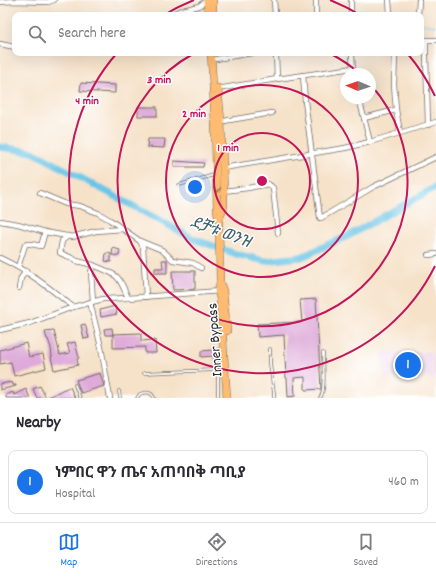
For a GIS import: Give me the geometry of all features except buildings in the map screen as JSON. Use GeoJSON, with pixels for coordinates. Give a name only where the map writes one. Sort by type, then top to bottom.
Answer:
{"type":"FeatureCollection","features":[{"type":"Feature","properties":{"kind":"main road"},"geometry":{"type":"LineString","coordinates":[[207,0],[208,12]]}},
{"type":"Feature","properties":{"kind":"main road"},"geometry":{"type":"LineString","coordinates":[[213,0],[214,12]]}},
{"type":"Feature","properties":{"kind":"main road","name":"Inner Bypass"},"geometry":{"type":"LineString","coordinates":[[211,56],[224,191],[224,206],[218,221]]}},
{"type":"Feature","properties":{"kind":"main road","name":"Inner Bypass"},"geometry":{"type":"LineString","coordinates":[[215,89],[216,56]]}},
{"type":"Feature","properties":{"kind":"main road","name":"Inner Bypass"},"geometry":{"type":"LineString","coordinates":[[218,122],[217,210],[220,282],[232,398]]}},
{"type":"Feature","properties":{"kind":"main road","name":"Inner Bypass"},"geometry":{"type":"LineString","coordinates":[[221,291],[220,299],[227,398]]}},
{"type":"Feature","properties":{"kind":"street"},"geometry":{"type":"LineString","coordinates":[[0,2],[48,2],[54,0]]}},
{"type":"Feature","properties":{"kind":"street"},"geometry":{"type":"LineString","coordinates":[[176,12],[196,8],[207,0]]}},
{"type":"Feature","properties":{"kind":"street"},"geometry":{"type":"LineString","coordinates":[[274,0],[275,12]]}},
{"type":"Feature","properties":{"kind":"street"},"geometry":{"type":"LineString","coordinates":[[316,0],[316,12]]}},
{"type":"Feature","properties":{"kind":"street"},"geometry":{"type":"LineString","coordinates":[[351,0],[351,12]]}},
{"type":"Feature","properties":{"kind":"street"},"geometry":{"type":"LineString","coordinates":[[390,0],[390,12]]}},
{"type":"Feature","properties":{"kind":"street"},"geometry":{"type":"LineString","coordinates":[[418,12],[419,0]]}},
{"type":"Feature","properties":{"kind":"street"},"geometry":{"type":"LineString","coordinates":[[428,125],[424,40],[436,40]]}},
{"type":"Feature","properties":{"kind":"street"},"geometry":{"type":"LineString","coordinates":[[0,44],[12,46]]}},
{"type":"Feature","properties":{"kind":"street"},"geometry":{"type":"LineString","coordinates":[[276,56],[278,79]]}},
{"type":"Feature","properties":{"kind":"street"},"geometry":{"type":"LineString","coordinates":[[352,56],[353,68]]}},
{"type":"Feature","properties":{"kind":"street"},"geometry":{"type":"LineString","coordinates":[[395,56],[394,84],[396,110],[400,132]]}},
{"type":"Feature","properties":{"kind":"street"},"geometry":{"type":"LineString","coordinates":[[215,89],[340,70]]}},
{"type":"Feature","properties":{"kind":"street"},"geometry":{"type":"LineString","coordinates":[[303,75],[320,219],[373,187],[436,157]]}},
{"type":"Feature","properties":{"kind":"street"},"geometry":{"type":"LineString","coordinates":[[360,104],[370,142]]}},
{"type":"Feature","properties":{"kind":"street"},"geometry":{"type":"LineString","coordinates":[[364,118],[396,110]]}},
{"type":"Feature","properties":{"kind":"street"},"geometry":{"type":"LineString","coordinates":[[218,122],[272,113]]}},
{"type":"Feature","properties":{"kind":"street"},"geometry":{"type":"LineString","coordinates":[[223,168],[345,148],[436,122]]}},
{"type":"Feature","properties":{"kind":"street"},"geometry":{"type":"LineString","coordinates":[[224,191],[268,184],[271,186],[278,233]]}},
{"type":"Feature","properties":{"kind":"street"},"geometry":{"type":"LineString","coordinates":[[40,193],[66,204],[80,206],[98,213],[140,241],[162,250],[173,260],[193,263],[201,268]]}},
{"type":"Feature","properties":{"kind":"street"},"geometry":{"type":"LineString","coordinates":[[0,221],[72,237],[96,231],[123,229]]}},
{"type":"Feature","properties":{"kind":"street"},"geometry":{"type":"LineString","coordinates":[[18,267],[25,245],[30,244],[40,246],[45,232]]}},
{"type":"Feature","properties":{"kind":"street"},"geometry":{"type":"LineString","coordinates":[[68,236],[62,241],[60,253],[77,261],[108,270],[117,276],[122,282],[128,298]]}},
{"type":"Feature","properties":{"kind":"street"},"geometry":{"type":"LineString","coordinates":[[140,241],[143,249],[146,297]]}},
{"type":"Feature","properties":{"kind":"street"},"geometry":{"type":"LineString","coordinates":[[143,249],[150,244]]}},
{"type":"Feature","properties":{"kind":"street"},"geometry":{"type":"LineString","coordinates":[[428,255],[436,254]]}},
{"type":"Feature","properties":{"kind":"street"},"geometry":{"type":"LineString","coordinates":[[0,258],[26,271],[73,307]]}},
{"type":"Feature","properties":{"kind":"street"},"geometry":{"type":"LineString","coordinates":[[93,265],[91,272],[91,302],[110,398]]}},
{"type":"Feature","properties":{"kind":"street"},"geometry":{"type":"LineString","coordinates":[[19,288],[21,278],[26,271]]}},
{"type":"Feature","properties":{"kind":"street"},"geometry":{"type":"LineString","coordinates":[[0,330],[30,323],[73,307],[103,299],[221,291]]}},
{"type":"Feature","properties":{"kind":"lane"},"geometry":{"type":"LineString","coordinates":[[179,184],[217,174]]}},
{"type":"Feature","properties":{"kind":"lane"},"geometry":{"type":"LineString","coordinates":[[270,349],[269,358],[274,398]]}},
{"type":"Feature","properties":{"kind":"lane"},"geometry":{"type":"LineString","coordinates":[[320,398],[323,395],[324,389],[323,352]]}},
{"type":"Feature","properties":{"kind":"lane"},"geometry":{"type":"LineString","coordinates":[[144,373],[215,370],[218,374],[218,398]]}},
{"type":"Feature","properties":{"kind":"lane"},"geometry":{"type":"LineString","coordinates":[[75,385],[80,398]]}},
{"type":"Feature","properties":{"kind":"lane"},"geometry":{"type":"LineString","coordinates":[[119,391],[120,398]]}},
{"type":"Feature","properties":{"kind":"lane"},"geometry":{"type":"LineString","coordinates":[[137,398],[140,394],[146,392],[151,393],[154,398]]}},
{"type":"Feature","properties":{"kind":"shaded area"},"geometry":{"type":"Polygon","coordinates":[[[432,351],[436,351],[436,379],[433,379],[432,351]]]}},
{"type":"Feature","properties":{"kind":"shaded area"},"geometry":{"type":"Polygon","coordinates":[[[382,352],[431,352],[432,377],[385,378],[382,352]]]}},
{"type":"Feature","properties":{"kind":"waterway"},"geometry":{"type":"LineString","coordinates":[[424,24],[436,26]]}},
{"type":"Feature","properties":{"kind":"waterway","name":"ደቻቱ ወንዝ"},"geometry":{"type":"LineString","coordinates":[[0,147],[33,152],[194,239],[236,254],[265,261],[301,257],[348,236],[436,187]]}},
{"type":"Feature","properties":{"kind":"place","name":"ነምበር ዋን ጤና አጠባበቅ ጣቢያ"},"geometry":{"type":"Point","coordinates":[408,365]}}]}
